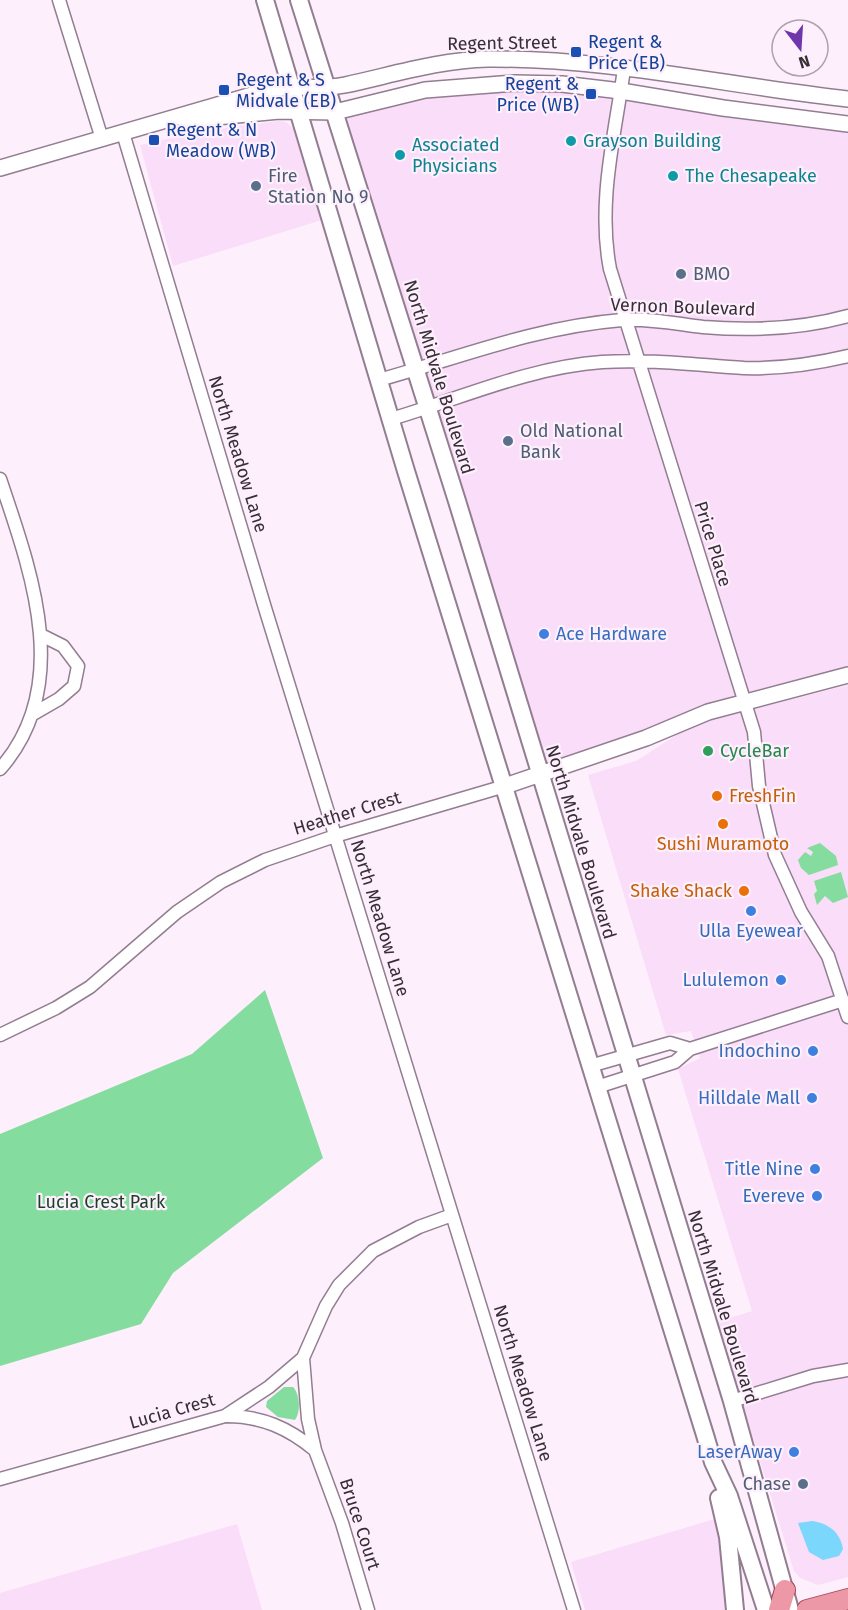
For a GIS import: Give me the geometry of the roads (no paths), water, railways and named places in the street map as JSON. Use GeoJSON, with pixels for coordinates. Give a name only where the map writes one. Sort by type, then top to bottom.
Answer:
{"type":"FeatureCollection","features":[{"type":"Feature","properties":{"kind":"main road"},"geometry":{"type":"LineString","coordinates":[[265,0],[379,380],[713,1462],[728,1537],[735,1610]]}},
{"type":"Feature","properties":{"kind":"main road","name":"North Midvale Boulevard"},"geometry":{"type":"LineString","coordinates":[[299,0],[429,408],[732,1401],[790,1610]]}},
{"type":"Feature","properties":{"kind":"main road"},"geometry":{"type":"LineString","coordinates":[[713,1462],[729,1496],[766,1610]]}},
{"type":"Feature","properties":{"kind":"main road"},"geometry":{"type":"LineString","coordinates":[[779,1610],[785,1590]]}},
{"type":"Feature","properties":{"kind":"main road"},"geometry":{"type":"LineString","coordinates":[[807,1610],[848,1599]]}},
{"type":"Feature","properties":{"kind":"street"},"geometry":{"type":"LineString","coordinates":[[59,0],[102,139]]}},
{"type":"Feature","properties":{"kind":"street","name":"Regent Street"},"geometry":{"type":"LineString","coordinates":[[0,168],[161,122],[234,98],[291,86],[327,87],[431,65],[485,59],[572,62],[848,99]]}},
{"type":"Feature","properties":{"kind":"street","name":"Price Place"},"geometry":{"type":"LineString","coordinates":[[624,69],[604,202],[604,226],[610,268],[754,732],[759,786],[776,855],[801,912],[828,956],[848,1017]]}},
{"type":"Feature","properties":{"kind":"street","name":"Regent Street"},"geometry":{"type":"LineString","coordinates":[[161,122],[279,111],[335,112],[416,92],[459,86],[562,84],[848,124]]}},
{"type":"Feature","properties":{"kind":"street","name":"North Meadow Lane"},"geometry":{"type":"LineString","coordinates":[[123,132],[335,836],[574,1610]]}},
{"type":"Feature","properties":{"kind":"street","name":"Vernon Boulevard"},"geometry":{"type":"LineString","coordinates":[[379,380],[523,335],[560,327],[625,320],[752,329],[799,326],[848,316]]}},
{"type":"Feature","properties":{"kind":"street"},"geometry":{"type":"LineString","coordinates":[[391,419],[556,368],[637,360],[746,368],[816,363],[848,356]]}},
{"type":"Feature","properties":{"kind":"street"},"geometry":{"type":"LineString","coordinates":[[0,479],[28,576],[41,635],[41,683],[33,714],[24,735],[0,770]]}},
{"type":"Feature","properties":{"kind":"street"},"geometry":{"type":"LineString","coordinates":[[33,714],[59,699],[74,686],[78,666],[63,646],[41,635]]}},
{"type":"Feature","properties":{"kind":"street","name":"Heather Crest"},"geometry":{"type":"LineString","coordinates":[[0,1035],[56,1008],[90,987],[177,912],[221,882],[265,860],[335,836],[505,786],[646,738],[684,720],[848,675]]}},
{"type":"Feature","properties":{"kind":"street"},"geometry":{"type":"LineString","coordinates":[[597,1087],[675,1062],[690,1049],[843,1000]]}},
{"type":"Feature","properties":{"kind":"street"},"geometry":{"type":"LineString","coordinates":[[590,1066],[670,1043],[690,1049]]}},
{"type":"Feature","properties":{"kind":"street","name":"Lucia Crest"},"geometry":{"type":"LineString","coordinates":[[0,1479],[225,1416],[268,1387],[303,1358],[326,1306],[339,1284],[373,1251],[396,1238],[452,1215]]}},
{"type":"Feature","properties":{"kind":"street","name":"Bruce Court"},"geometry":{"type":"LineString","coordinates":[[303,1358],[308,1419],[315,1450],[342,1523],[368,1610]]}},
{"type":"Feature","properties":{"kind":"street"},"geometry":{"type":"LineString","coordinates":[[732,1401],[813,1376],[848,1370]]}},
{"type":"Feature","properties":{"kind":"street"},"geometry":{"type":"LineString","coordinates":[[225,1416],[259,1418],[290,1431],[315,1450]]}},
{"type":"Feature","properties":{"kind":"water"},"geometry":{"type":"Polygon","coordinates":[[[813,1521],[824,1524],[836,1533],[843,1549],[839,1556],[823,1560],[809,1552],[798,1523],[813,1521]]]}},
{"type":"Feature","properties":{"kind":"place","name":"Regent & Price (EB)"},"geometry":{"type":"Point","coordinates":[576,52]}},
{"type":"Feature","properties":{"kind":"place","name":"Regent & S Midvale (EB)"},"geometry":{"type":"Point","coordinates":[224,90]}},
{"type":"Feature","properties":{"kind":"place","name":"Regent & Price (WB)"},"geometry":{"type":"Point","coordinates":[591,94]}},
{"type":"Feature","properties":{"kind":"place","name":"Regent & N Meadow (WB)"},"geometry":{"type":"Point","coordinates":[154,140]}},
{"type":"Feature","properties":{"kind":"place","name":"Grayson Building"},"geometry":{"type":"Point","coordinates":[571,141]}},
{"type":"Feature","properties":{"kind":"place","name":"Associated Physicians"},"geometry":{"type":"Point","coordinates":[400,155]}},
{"type":"Feature","properties":{"kind":"place","name":"The Chesapeake"},"geometry":{"type":"Point","coordinates":[673,176]}},
{"type":"Feature","properties":{"kind":"place","name":"Fire Station No 9"},"geometry":{"type":"Point","coordinates":[256,186]}},
{"type":"Feature","properties":{"kind":"place","name":"BMO"},"geometry":{"type":"Point","coordinates":[681,274]}},
{"type":"Feature","properties":{"kind":"place","name":"Old National Bank"},"geometry":{"type":"Point","coordinates":[508,441]}},
{"type":"Feature","properties":{"kind":"place","name":"Ace Hardware"},"geometry":{"type":"Point","coordinates":[544,634]}},
{"type":"Feature","properties":{"kind":"place","name":"CycleBar"},"geometry":{"type":"Point","coordinates":[708,751]}},
{"type":"Feature","properties":{"kind":"place","name":"FreshFin"},"geometry":{"type":"Point","coordinates":[717,796]}},
{"type":"Feature","properties":{"kind":"place","name":"Sushi Muramoto"},"geometry":{"type":"Point","coordinates":[723,824]}},
{"type":"Feature","properties":{"kind":"place","name":"Shake Shack"},"geometry":{"type":"Point","coordinates":[744,891]}},
{"type":"Feature","properties":{"kind":"place","name":"Ulla Eyewear"},"geometry":{"type":"Point","coordinates":[751,911]}},
{"type":"Feature","properties":{"kind":"place","name":"Lululemon"},"geometry":{"type":"Point","coordinates":[781,980]}},
{"type":"Feature","properties":{"kind":"place","name":"Indochino"},"geometry":{"type":"Point","coordinates":[813,1051]}},
{"type":"Feature","properties":{"kind":"place","name":"Hilldale Mall"},"geometry":{"type":"Point","coordinates":[812,1098]}},
{"type":"Feature","properties":{"kind":"place","name":"Title Nine"},"geometry":{"type":"Point","coordinates":[815,1169]}},
{"type":"Feature","properties":{"kind":"place","name":"Evereve"},"geometry":{"type":"Point","coordinates":[817,1196]}},
{"type":"Feature","properties":{"kind":"place","name":"LaserAway"},"geometry":{"type":"Point","coordinates":[794,1452]}},
{"type":"Feature","properties":{"kind":"place","name":"Chase"},"geometry":{"type":"Point","coordinates":[803,1484]}},
{"type":"Feature","properties":{"kind":"park label","name":"Lucia Crest Park"},"geometry":{"type":"Point","coordinates":[101,1202]}}]}
